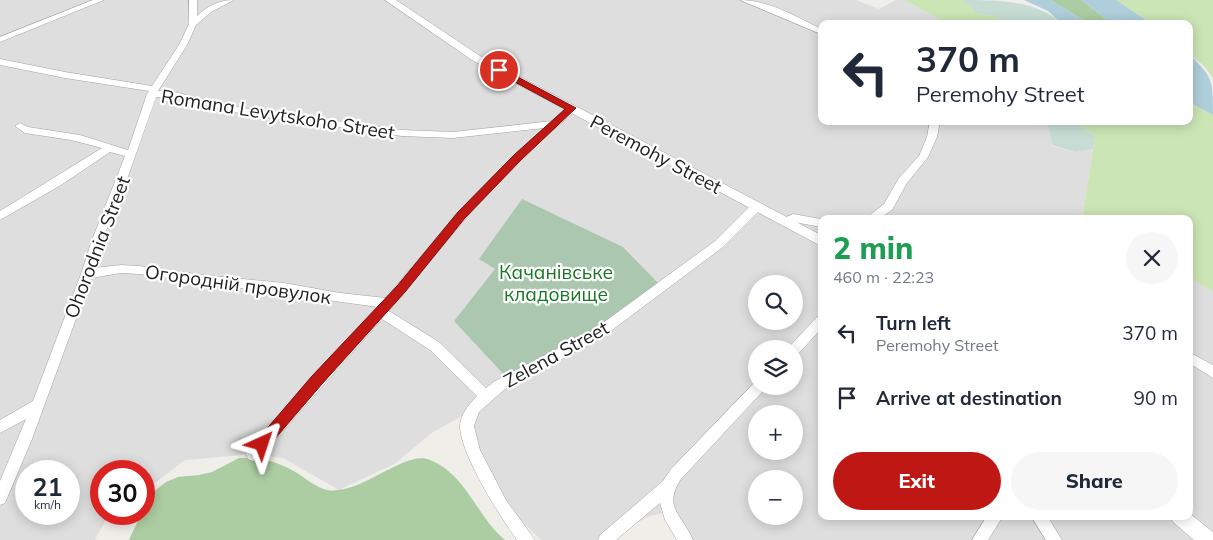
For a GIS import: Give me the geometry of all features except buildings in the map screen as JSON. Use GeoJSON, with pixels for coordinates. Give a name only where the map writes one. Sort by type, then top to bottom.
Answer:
{"type":"FeatureCollection","features":[{"type":"Feature","properties":{"kind":"street"},"geometry":{"type":"LineString","coordinates":[[0,40],[100,0]]}},
{"type":"Feature","properties":{"kind":"street","name":"Ohorodnia Street"},"geometry":{"type":"LineString","coordinates":[[0,498],[14,468],[88,274],[97,240],[153,92],[183,45],[193,24],[193,0]]}},
{"type":"Feature","properties":{"kind":"street"},"geometry":{"type":"LineString","coordinates":[[193,24],[208,10],[230,0]]}},
{"type":"Feature","properties":{"kind":"street","name":"Peremohy Street"},"geometry":{"type":"LineString","coordinates":[[390,0],[476,58],[818,240]]}},
{"type":"Feature","properties":{"kind":"street"},"geometry":{"type":"LineString","coordinates":[[744,0],[784,14],[818,31]]}},
{"type":"Feature","properties":{"kind":"street","name":"Romana Levytskoho Street"},"geometry":{"type":"LineString","coordinates":[[0,62],[169,94],[243,111],[318,123],[402,133],[453,135],[554,124]]}},
{"type":"Feature","properties":{"kind":"street"},"geometry":{"type":"LineString","coordinates":[[253,454],[384,308],[462,215],[518,157],[572,108]]}},
{"type":"Feature","properties":{"kind":"street"},"geometry":{"type":"LineString","coordinates":[[876,215],[888,206],[903,181],[922,156],[932,137],[934,125]]}},
{"type":"Feature","properties":{"kind":"street"},"geometry":{"type":"LineString","coordinates":[[20,126],[25,130],[62,135],[110,148],[120,153],[131,153]]}},
{"type":"Feature","properties":{"kind":"street"},"geometry":{"type":"LineString","coordinates":[[0,216],[110,148]]}},
{"type":"Feature","properties":{"kind":"street","name":"Zelena Street"},"geometry":{"type":"LineString","coordinates":[[528,540],[522,536],[511,520],[481,468],[471,444],[467,427],[477,406],[500,385],[596,334],[719,244],[756,207]]}},
{"type":"Feature","properties":{"kind":"street"},"geometry":{"type":"LineString","coordinates":[[786,222],[792,218],[818,222]]}},
{"type":"Feature","properties":{"kind":"street","name":"Огородній провулок"},"geometry":{"type":"LineString","coordinates":[[88,274],[121,269],[138,270],[210,281],[284,288],[384,308]]}},
{"type":"Feature","properties":{"kind":"street"},"geometry":{"type":"LineString","coordinates":[[384,308],[433,345],[486,396]]}},
{"type":"Feature","properties":{"kind":"street"},"geometry":{"type":"LineString","coordinates":[[803,340],[818,324]]}},
{"type":"Feature","properties":{"kind":"street"},"geometry":{"type":"LineString","coordinates":[[1193,360],[1213,372]]}},
{"type":"Feature","properties":{"kind":"street"},"geometry":{"type":"LineString","coordinates":[[605,540],[668,486],[751,395]]}},
{"type":"Feature","properties":{"kind":"street"},"geometry":{"type":"LineString","coordinates":[[0,427],[37,405]]}},
{"type":"Feature","properties":{"kind":"street"},"geometry":{"type":"LineString","coordinates":[[668,486],[666,496],[668,512],[671,520],[686,540]]}},
{"type":"Feature","properties":{"kind":"street"},"geometry":{"type":"LineString","coordinates":[[979,540],[993,520]]}},
{"type":"Feature","properties":{"kind":"street"},"geometry":{"type":"LineString","coordinates":[[1041,520],[1055,540]]}},
{"type":"Feature","properties":{"kind":"street"},"geometry":{"type":"LineString","coordinates":[[1184,520],[1208,540]]}},
{"type":"Feature","properties":{"kind":"shaded area"},"geometry":{"type":"Polygon","coordinates":[[[0,0],[856,0],[879,9],[896,0],[904,0],[942,20],[818,20],[818,125],[1048,125],[1052,146],[1075,152],[1093,149],[1083,215],[818,215],[818,520],[1193,520],[1193,279],[1213,290],[1213,540],[686,540],[668,512],[650,516],[604,540],[541,540],[488,488],[464,415],[430,434],[396,463],[339,490],[283,458],[253,454],[185,460],[155,483],[155,460],[90,460],[90,525],[103,525],[95,540],[0,540],[0,0]]]}},
{"type":"Feature","properties":{"kind":"green space"},"geometry":{"type":"Polygon","coordinates":[[[904,0],[962,0],[978,14],[994,16],[1000,20],[942,20],[904,0]]]}},
{"type":"Feature","properties":{"kind":"green space"},"geometry":{"type":"Polygon","coordinates":[[[962,0],[1016,3],[1041,10],[1057,20],[1000,20],[994,16],[978,14],[962,0]]]}},
{"type":"Feature","properties":{"kind":"green space"},"geometry":{"type":"Polygon","coordinates":[[[1051,0],[1081,0],[1108,20],[1083,20],[1051,0]]]}},
{"type":"Feature","properties":{"kind":"green space"},"geometry":{"type":"Polygon","coordinates":[[[1116,0],[1213,0],[1213,78],[1203,65],[1193,57],[1193,20],[1146,20],[1116,0]]]}},
{"type":"Feature","properties":{"kind":"green space"},"geometry":{"type":"Polygon","coordinates":[[[1193,104],[1213,115],[1213,291],[1193,280],[1193,215],[1083,215],[1095,137],[1080,125],[1193,125],[1193,104]]]}},
{"type":"Feature","properties":{"kind":"green space"},"geometry":{"type":"Polygon","coordinates":[[[1048,125],[1080,125],[1095,137],[1093,149],[1075,152],[1052,145],[1048,125]]]}},
{"type":"Feature","properties":{"kind":"green space","name":"Качанівське кладовище"},"geometry":{"type":"Polygon","coordinates":[[[522,199],[623,247],[659,284],[588,336],[507,378],[454,321],[495,269],[479,259],[522,199]]]}},
{"type":"Feature","properties":{"kind":"green space"},"geometry":{"type":"Polygon","coordinates":[[[239,458],[262,459],[290,469],[315,485],[327,490],[340,490],[354,486],[408,461],[420,458],[430,460],[453,475],[486,519],[505,540],[129,540],[136,525],[155,525],[155,491],[166,482],[178,477],[212,472],[239,458]]]}},
{"type":"Feature","properties":{"kind":"water"},"geometry":{"type":"Polygon","coordinates":[[[1024,0],[1051,0],[1083,20],[1058,20],[1048,11],[1024,0]]]}},
{"type":"Feature","properties":{"kind":"water"},"geometry":{"type":"Polygon","coordinates":[[[1081,0],[1116,0],[1146,20],[1108,20],[1081,0]]]}},
{"type":"Feature","properties":{"kind":"water"},"geometry":{"type":"Polygon","coordinates":[[[1193,58],[1210,80],[1213,94],[1213,115],[1193,104],[1193,58]]]}},
{"type":"Feature","properties":{"kind":"route"},"geometry":{"type":"LineString","coordinates":[[262,444],[317,380],[401,289],[462,215],[518,157],[572,108],[499,70]]}}]}
